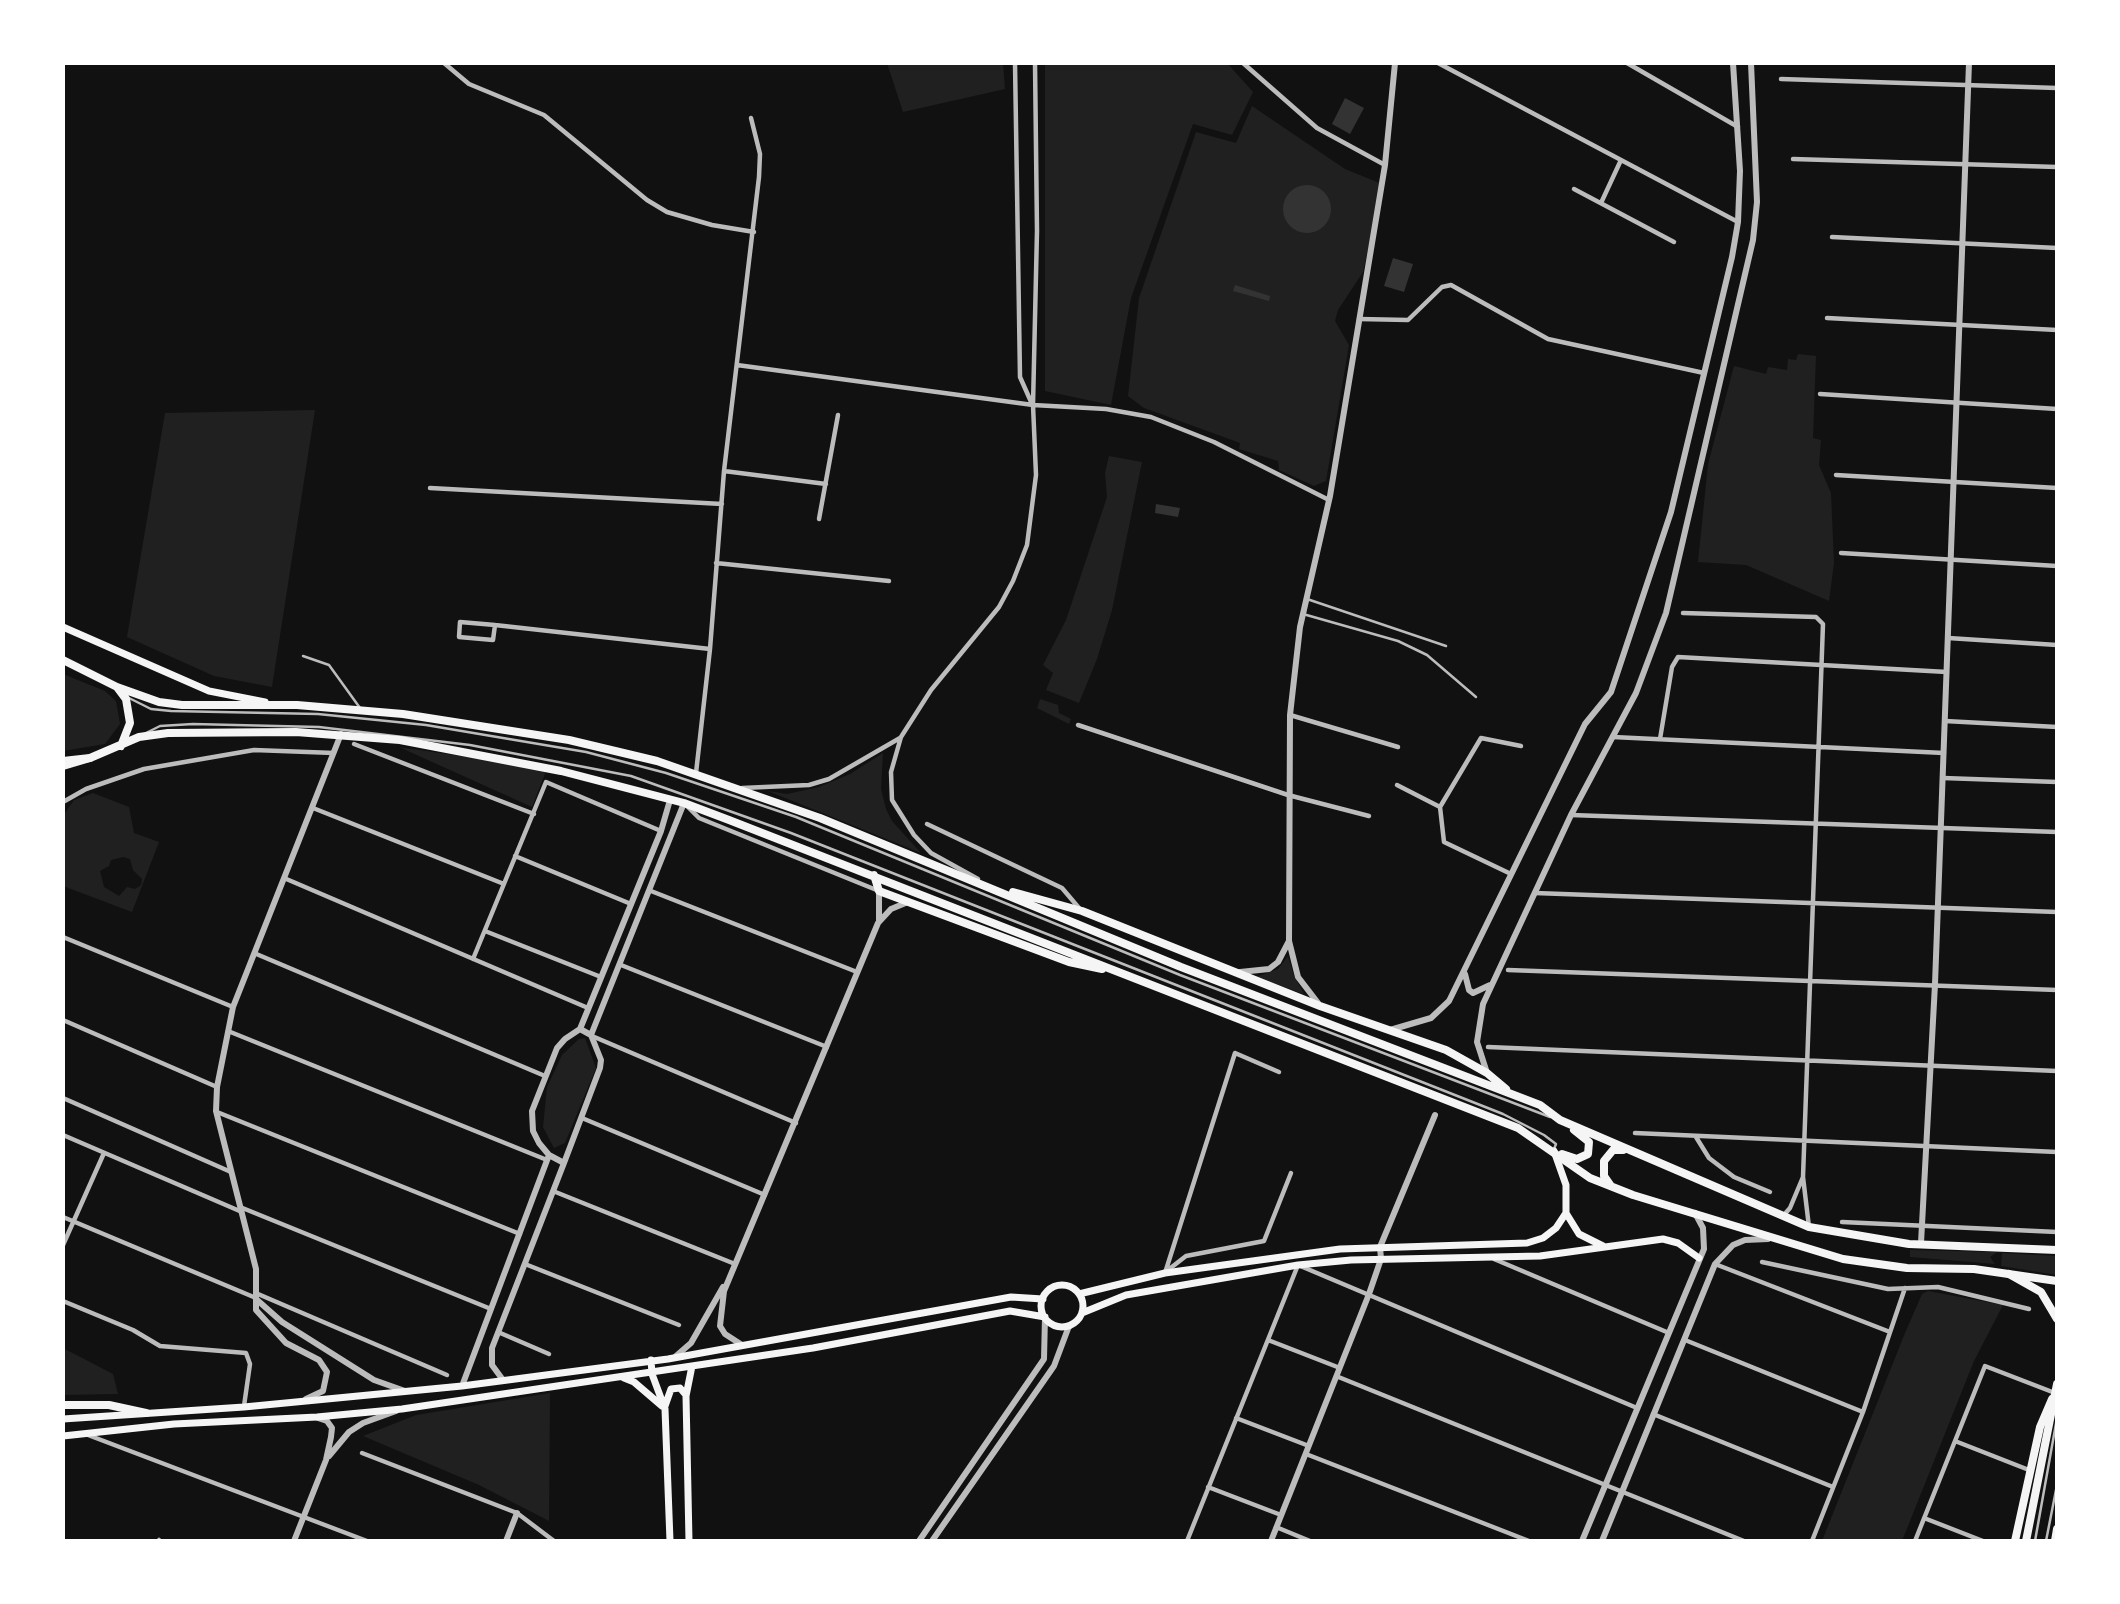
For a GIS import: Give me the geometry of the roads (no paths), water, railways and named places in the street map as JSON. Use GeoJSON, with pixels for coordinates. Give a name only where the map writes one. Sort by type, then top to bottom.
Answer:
{"type":"FeatureCollection","features":[{"type":"Feature","properties":{"kind":"main road"},"geometry":{"type":"LineString","coordinates":[[63,627],[209,691],[247,700],[361,710],[569,740],[696,773],[741,788],[988,885],[1181,967],[1540,1105],[1587,1139],[1589,1150],[1585,1157],[1577,1159],[1553,1151]]}},
{"type":"Feature","properties":{"kind":"main road"},"geometry":{"type":"LineString","coordinates":[[65,660],[117,687],[159,702],[182,705],[297,705]]}},
{"type":"Feature","properties":{"kind":"main road"},"geometry":{"type":"LineString","coordinates":[[117,687],[126,699],[131,714],[121,746]]}},
{"type":"Feature","properties":{"kind":"main road"},"geometry":{"type":"LineString","coordinates":[[63,766],[90,758],[139,737],[188,732],[341,734],[462,750],[561,771],[684,803],[1518,1128],[1590,1178],[1611,1186],[1773,1239],[1875,1265],[1954,1267],[2057,1282]]}},
{"type":"Feature","properties":{"kind":"main road"},"geometry":{"type":"LineString","coordinates":[[63,761],[90,758]]}},
{"type":"Feature","properties":{"kind":"main road"},"geometry":{"type":"LineString","coordinates":[[874,875],[879,891],[1069,962],[1123,973]]}},
{"type":"Feature","properties":{"kind":"main road"},"geometry":{"type":"LineString","coordinates":[[988,885],[1082,911],[1320,1006],[1446,1050],[1487,1073],[1511,1094]]}},
{"type":"Feature","properties":{"kind":"main road"},"geometry":{"type":"LineString","coordinates":[[1560,1120],[1809,1227],[1850,1236],[1921,1243],[2057,1250]]}},
{"type":"Feature","properties":{"kind":"main road"},"geometry":{"type":"LineString","coordinates":[[1611,1186],[1603,1167],[1608,1153],[1613,1150],[1630,1150]]}},
{"type":"Feature","properties":{"kind":"main road"},"geometry":{"type":"LineString","coordinates":[[1553,1151],[1566,1185],[1566,1213],[1579,1234],[1605,1246]]}},
{"type":"Feature","properties":{"kind":"main road"},"geometry":{"type":"LineString","coordinates":[[1045,1317],[1043,1299],[1051,1289],[1063,1286],[1079,1294],[1165,1273],[1380,1247],[1527,1243],[1543,1238],[1556,1228],[1566,1213]]}},
{"type":"Feature","properties":{"kind":"main road"},"geometry":{"type":"LineString","coordinates":[[63,1436],[174,1424],[317,1418],[402,1409],[620,1376],[652,1374],[813,1348],[1010,1311],[1045,1317],[1055,1326],[1069,1326],[1082,1313],[1126,1295],[1298,1265],[1381,1259],[1540,1255],[1671,1240],[1699,1258]]}},
{"type":"Feature","properties":{"kind":"main road"},"geometry":{"type":"LineString","coordinates":[[2009,1274],[2040,1292],[2057,1319]]}},
{"type":"Feature","properties":{"kind":"main road"},"geometry":{"type":"LineString","coordinates":[[1079,1294],[1082,1313]]}},
{"type":"Feature","properties":{"kind":"main road"},"geometry":{"type":"LineString","coordinates":[[63,1419],[244,1407],[462,1386],[668,1359],[1011,1297],[1043,1299]]}},
{"type":"Feature","properties":{"kind":"main road"},"geometry":{"type":"LineString","coordinates":[[811,1332],[813,1348]]}},
{"type":"Feature","properties":{"kind":"main road"},"geometry":{"type":"LineString","coordinates":[[650,1360],[664,1409]]}},
{"type":"Feature","properties":{"kind":"main road"},"geometry":{"type":"LineString","coordinates":[[689,1541],[686,1396],[692,1366]]}},
{"type":"Feature","properties":{"kind":"main road"},"geometry":{"type":"LineString","coordinates":[[620,1376],[634,1382],[664,1409]]}},
{"type":"Feature","properties":{"kind":"main road"},"geometry":{"type":"LineString","coordinates":[[670,1541],[664,1409],[666,1395],[671,1389],[680,1388],[686,1396]]}},
{"type":"Feature","properties":{"kind":"main road"},"geometry":{"type":"LineString","coordinates":[[2015,1541],[2040,1427],[2056,1389]]}},
{"type":"Feature","properties":{"kind":"main road"},"geometry":{"type":"LineString","coordinates":[[2026,1541],[2056,1389]]}},
{"type":"Feature","properties":{"kind":"main road"},"geometry":{"type":"LineString","coordinates":[[63,1405],[109,1405],[146,1413]]}},
{"type":"Feature","properties":{"kind":"main road"},"geometry":{"type":"LineString","coordinates":[[2055,1541],[2057,1529]]}},
{"type":"Feature","properties":{"kind":"street"},"geometry":{"type":"LineString","coordinates":[[444,63],[468,84],[544,115],[637,192],[667,212],[712,225],[754,232]]}},
{"type":"Feature","properties":{"kind":"street"},"geometry":{"type":"LineString","coordinates":[[1015,63],[1020,377],[1032,405]]}},
{"type":"Feature","properties":{"kind":"street"},"geometry":{"type":"LineString","coordinates":[[988,885],[931,852],[896,810],[890,790],[891,772],[901,737],[931,690],[990,619],[1020,565],[1030,529],[1036,475],[1032,405],[1036,258],[1035,63]]}},
{"type":"Feature","properties":{"kind":"street"},"geometry":{"type":"LineString","coordinates":[[1320,1006],[1298,977],[1289,942],[1290,715],[1303,614],[1329,500],[1357,319],[1385,165],[1395,63]]}},
{"type":"Feature","properties":{"kind":"street"},"geometry":{"type":"LineString","coordinates":[[1438,63],[1738,222]]}},
{"type":"Feature","properties":{"kind":"street"},"geometry":{"type":"LineString","coordinates":[[1627,63],[1739,127]]}},
{"type":"Feature","properties":{"kind":"street"},"geometry":{"type":"LineString","coordinates":[[1390,1030],[1416,1025],[1442,1010],[1464,972],[1585,724],[1611,692],[1671,512],[1732,257],[1738,222],[1739,127],[1733,63]]}},
{"type":"Feature","properties":{"kind":"street"},"geometry":{"type":"LineString","coordinates":[[1487,1073],[1479,1053],[1477,1031],[1491,985],[1571,815],[1636,693],[1666,613],[1749,262],[1757,202],[1751,63]]}},
{"type":"Feature","properties":{"kind":"street"},"geometry":{"type":"LineString","coordinates":[[1921,1243],[1928,1067],[1935,984],[1969,63]]}},
{"type":"Feature","properties":{"kind":"street"},"geometry":{"type":"LineString","coordinates":[[1245,64],[1317,128],[1385,165]]}},
{"type":"Feature","properties":{"kind":"street"},"geometry":{"type":"LineString","coordinates":[[1781,79],[2057,88]]}},
{"type":"Feature","properties":{"kind":"street"},"geometry":{"type":"LineString","coordinates":[[696,773],[710,649],[724,471],[754,232],[760,155],[751,118]]}},
{"type":"Feature","properties":{"kind":"street"},"geometry":{"type":"LineString","coordinates":[[1793,159],[2057,167]]}},
{"type":"Feature","properties":{"kind":"street"},"geometry":{"type":"LineString","coordinates":[[1601,203],[1621,160]]}},
{"type":"Feature","properties":{"kind":"street"},"geometry":{"type":"LineString","coordinates":[[1574,189],[1674,242]]}},
{"type":"Feature","properties":{"kind":"street"},"geometry":{"type":"LineString","coordinates":[[1832,237],[1962,241],[2057,248]]}},
{"type":"Feature","properties":{"kind":"street"},"geometry":{"type":"LineString","coordinates":[[1732,257],[1749,262]]}},
{"type":"Feature","properties":{"kind":"street"},"geometry":{"type":"LineString","coordinates":[[1357,319],[1408,320],[1442,287],[1451,285],[1548,339],[1704,373]]}},
{"type":"Feature","properties":{"kind":"street"},"geometry":{"type":"LineString","coordinates":[[1827,318],[1959,322],[2057,330]]}},
{"type":"Feature","properties":{"kind":"street"},"geometry":{"type":"LineString","coordinates":[[737,365],[1032,405],[1106,409],[1151,417],[1214,442],[1329,500]]}},
{"type":"Feature","properties":{"kind":"street"},"geometry":{"type":"LineString","coordinates":[[1820,394],[2057,409]]}},
{"type":"Feature","properties":{"kind":"street"},"geometry":{"type":"LineString","coordinates":[[819,519],[838,415]]}},
{"type":"Feature","properties":{"kind":"street"},"geometry":{"type":"LineString","coordinates":[[724,471],[826,484]]}},
{"type":"Feature","properties":{"kind":"street"},"geometry":{"type":"LineString","coordinates":[[1836,475],[2057,488]]}},
{"type":"Feature","properties":{"kind":"street"},"geometry":{"type":"LineString","coordinates":[[430,488],[722,504]]}},
{"type":"Feature","properties":{"kind":"street"},"geometry":{"type":"LineString","coordinates":[[1841,553],[2057,566]]}},
{"type":"Feature","properties":{"kind":"street"},"geometry":{"type":"LineString","coordinates":[[716,563],[889,581]]}},
{"type":"Feature","properties":{"kind":"street"},"geometry":{"type":"LineString","coordinates":[[1683,613],[1816,617],[1821,620],[1803,1177],[1809,1227]]}},
{"type":"Feature","properties":{"kind":"street"},"geometry":{"type":"LineString","coordinates":[[495,625],[493,640],[459,637],[460,622],[495,625],[710,649]]}},
{"type":"Feature","properties":{"kind":"street"},"geometry":{"type":"LineString","coordinates":[[1948,638],[2057,645]]}},
{"type":"Feature","properties":{"kind":"street"},"geometry":{"type":"LineString","coordinates":[[1660,739],[1672,667],[1678,657],[1947,672]]}},
{"type":"Feature","properties":{"kind":"street"},"geometry":{"type":"LineString","coordinates":[[1290,715],[1398,747]]}},
{"type":"Feature","properties":{"kind":"street"},"geometry":{"type":"LineString","coordinates":[[1945,721],[2057,727]]}},
{"type":"Feature","properties":{"kind":"street"},"geometry":{"type":"LineString","coordinates":[[1077,725],[1289,795],[1369,816]]}},
{"type":"Feature","properties":{"kind":"street"},"geometry":{"type":"LineString","coordinates":[[298,1402],[323,1391],[327,1372],[319,1360],[286,1343],[256,1310],[256,1269],[216,1111],[217,1087],[233,1007],[341,734]]}},
{"type":"Feature","properties":{"kind":"street"},"geometry":{"type":"LineString","coordinates":[[741,788],[809,785],[829,779],[901,737]]}},
{"type":"Feature","properties":{"kind":"street"},"geometry":{"type":"LineString","coordinates":[[1614,737],[1944,752]]}},
{"type":"Feature","properties":{"kind":"street"},"geometry":{"type":"LineString","coordinates":[[1512,875],[1444,842],[1440,807],[1480,738],[1521,746]]}},
{"type":"Feature","properties":{"kind":"street"},"geometry":{"type":"LineString","coordinates":[[354,744],[534,814]]}},
{"type":"Feature","properties":{"kind":"street"},"geometry":{"type":"LineString","coordinates":[[63,802],[86,789],[144,769],[254,750],[335,753]]}},
{"type":"Feature","properties":{"kind":"street"},"geometry":{"type":"LineString","coordinates":[[1943,778],[2057,782]]}},
{"type":"Feature","properties":{"kind":"street"},"geometry":{"type":"LineString","coordinates":[[473,959],[546,782],[661,831]]}},
{"type":"Feature","properties":{"kind":"street"},"geometry":{"type":"LineString","coordinates":[[1397,785],[1440,807]]}},
{"type":"Feature","properties":{"kind":"street"},"geometry":{"type":"LineString","coordinates":[[548,1158],[531,1121],[545,1076],[565,1038],[580,1029],[661,831],[670,800]]}},
{"type":"Feature","properties":{"kind":"street"},"geometry":{"type":"LineString","coordinates":[[503,1380],[492,1364],[494,1342],[600,1068],[601,1060],[592,1035],[684,803],[699,818],[879,891],[878,923],[724,1291],[719,1320],[725,1334],[742,1345]]}},
{"type":"Feature","properties":{"kind":"street"},"geometry":{"type":"LineString","coordinates":[[313,807],[504,884]]}},
{"type":"Feature","properties":{"kind":"street"},"geometry":{"type":"LineString","coordinates":[[1571,815],[2057,832]]}},
{"type":"Feature","properties":{"kind":"street"},"geometry":{"type":"LineString","coordinates":[[927,824],[1062,888],[1082,911]]}},
{"type":"Feature","properties":{"kind":"street"},"geometry":{"type":"LineString","coordinates":[[515,856],[631,904]]}},
{"type":"Feature","properties":{"kind":"street"},"geometry":{"type":"LineString","coordinates":[[283,878],[589,1008]]}},
{"type":"Feature","properties":{"kind":"street"},"geometry":{"type":"LineString","coordinates":[[651,891],[858,972]]}},
{"type":"Feature","properties":{"kind":"street"},"geometry":{"type":"LineString","coordinates":[[1534,893],[2057,912]]}},
{"type":"Feature","properties":{"kind":"street"},"geometry":{"type":"LineString","coordinates":[[878,923],[891,909],[909,902]]}},
{"type":"Feature","properties":{"kind":"street"},"geometry":{"type":"LineString","coordinates":[[485,931],[601,977]]}},
{"type":"Feature","properties":{"kind":"street"},"geometry":{"type":"LineString","coordinates":[[63,937],[233,1007]]}},
{"type":"Feature","properties":{"kind":"street"},"geometry":{"type":"LineString","coordinates":[[1231,972],[1255,973],[1269,969],[1278,962],[1289,942]]}},
{"type":"Feature","properties":{"kind":"street"},"geometry":{"type":"LineString","coordinates":[[253,952],[545,1076]]}},
{"type":"Feature","properties":{"kind":"street"},"geometry":{"type":"LineString","coordinates":[[621,965],[827,1047]]}},
{"type":"Feature","properties":{"kind":"street"},"geometry":{"type":"LineString","coordinates":[[1508,970],[2057,990]]}},
{"type":"Feature","properties":{"kind":"street"},"geometry":{"type":"LineString","coordinates":[[1464,972],[1465,983],[1473,993],[1491,985]]}},
{"type":"Feature","properties":{"kind":"street"},"geometry":{"type":"LineString","coordinates":[[63,1020],[217,1087]]}},
{"type":"Feature","properties":{"kind":"street"},"geometry":{"type":"LineString","coordinates":[[580,1029],[796,1123]]}},
{"type":"Feature","properties":{"kind":"street"},"geometry":{"type":"LineString","coordinates":[[228,1031],[564,1163]]}},
{"type":"Feature","properties":{"kind":"street"},"geometry":{"type":"LineString","coordinates":[[1488,1047],[2057,1071]]}},
{"type":"Feature","properties":{"kind":"street"},"geometry":{"type":"LineString","coordinates":[[1165,1273],[1235,1053],[1279,1072]]}},
{"type":"Feature","properties":{"kind":"street"},"geometry":{"type":"LineString","coordinates":[[63,1098],[231,1172]]}},
{"type":"Feature","properties":{"kind":"street"},"geometry":{"type":"LineString","coordinates":[[216,1111],[520,1234]]}},
{"type":"Feature","properties":{"kind":"street"},"geometry":{"type":"LineString","coordinates":[[1271,1541],[1369,1294],[1381,1259],[1380,1247],[1435,1115]]}},
{"type":"Feature","properties":{"kind":"street"},"geometry":{"type":"LineString","coordinates":[[582,1118],[765,1195]]}},
{"type":"Feature","properties":{"kind":"street"},"geometry":{"type":"LineString","coordinates":[[1635,1133],[2057,1152]]}},
{"type":"Feature","properties":{"kind":"street"},"geometry":{"type":"LineString","coordinates":[[63,1135],[491,1309]]}},
{"type":"Feature","properties":{"kind":"street"},"geometry":{"type":"LineString","coordinates":[[1696,1136],[1709,1158],[1726,1171],[1770,1192]]}},
{"type":"Feature","properties":{"kind":"street"},"geometry":{"type":"LineString","coordinates":[[63,1245],[104,1153]]}},
{"type":"Feature","properties":{"kind":"street"},"geometry":{"type":"LineString","coordinates":[[462,1386],[548,1158]]}},
{"type":"Feature","properties":{"kind":"street"},"geometry":{"type":"LineString","coordinates":[[1165,1273],[1186,1256],[1264,1241],[1292,1173]]}},
{"type":"Feature","properties":{"kind":"street"},"geometry":{"type":"LineString","coordinates":[[1783,1216],[1790,1208],[1803,1177]]}},
{"type":"Feature","properties":{"kind":"street"},"geometry":{"type":"LineString","coordinates":[[553,1191],[734,1267]]}},
{"type":"Feature","properties":{"kind":"street"},"geometry":{"type":"LineString","coordinates":[[1582,1541],[1699,1258],[1705,1240],[1694,1212]]}},
{"type":"Feature","properties":{"kind":"street"},"geometry":{"type":"LineString","coordinates":[[63,1217],[447,1375]]}},
{"type":"Feature","properties":{"kind":"street"},"geometry":{"type":"LineString","coordinates":[[1842,1222],[2057,1232]]}},
{"type":"Feature","properties":{"kind":"street"},"geometry":{"type":"LineString","coordinates":[[1602,1541],[1715,1264],[1723,1252],[1737,1243],[1757,1238],[1773,1239]]}},
{"type":"Feature","properties":{"kind":"street"},"geometry":{"type":"LineString","coordinates":[[1490,1257],[1669,1333]]}},
{"type":"Feature","properties":{"kind":"street"},"geometry":{"type":"LineString","coordinates":[[1762,1262],[1847,1282],[1905,1288],[1938,1287],[2029,1309]]}},
{"type":"Feature","properties":{"kind":"street"},"geometry":{"type":"LineString","coordinates":[[524,1264],[679,1325]]}},
{"type":"Feature","properties":{"kind":"street"},"geometry":{"type":"LineString","coordinates":[[1715,1264],[1890,1332]]}},
{"type":"Feature","properties":{"kind":"street"},"geometry":{"type":"LineString","coordinates":[[1187,1541],[1298,1265],[1637,1408]]}},
{"type":"Feature","properties":{"kind":"street"},"geometry":{"type":"LineString","coordinates":[[668,1359],[684,1351],[691,1343],[734,1267]]}},
{"type":"Feature","properties":{"kind":"street"},"geometry":{"type":"LineString","coordinates":[[1811,1541],[1863,1412],[1905,1288]]}},
{"type":"Feature","properties":{"kind":"street"},"geometry":{"type":"LineString","coordinates":[[257,1297],[282,1322],[374,1380],[408,1392]]}},
{"type":"Feature","properties":{"kind":"street"},"geometry":{"type":"LineString","coordinates":[[63,1301],[133,1329],[160,1346],[246,1353],[250,1364],[244,1407]]}},
{"type":"Feature","properties":{"kind":"street"},"geometry":{"type":"LineString","coordinates":[[919,1541],[1044,1359],[1045,1317]]}},
{"type":"Feature","properties":{"kind":"street"},"geometry":{"type":"LineString","coordinates":[[932,1541],[1054,1366],[1069,1326]]}},
{"type":"Feature","properties":{"kind":"street"},"geometry":{"type":"LineString","coordinates":[[498,1332],[549,1354]]}},
{"type":"Feature","properties":{"kind":"street"},"geometry":{"type":"LineString","coordinates":[[481,1336],[488,1344],[494,1342]]}},
{"type":"Feature","properties":{"kind":"street"},"geometry":{"type":"LineString","coordinates":[[1268,1340],[1340,1368]]}},
{"type":"Feature","properties":{"kind":"street"},"geometry":{"type":"LineString","coordinates":[[1685,1340],[1863,1412]]}},
{"type":"Feature","properties":{"kind":"street"},"geometry":{"type":"LineString","coordinates":[[1914,1541],[1985,1366],[2056,1389]]}},
{"type":"Feature","properties":{"kind":"street"},"geometry":{"type":"LineString","coordinates":[[1336,1376],[1744,1541]]}},
{"type":"Feature","properties":{"kind":"street"},"geometry":{"type":"LineString","coordinates":[[326,1460],[349,1432],[363,1423],[402,1409]]}},
{"type":"Feature","properties":{"kind":"street"},"geometry":{"type":"LineString","coordinates":[[1653,1414],[1833,1487]]}},
{"type":"Feature","properties":{"kind":"street"},"geometry":{"type":"LineString","coordinates":[[294,1541],[326,1460],[332,1428],[327,1422],[317,1418]]}},
{"type":"Feature","properties":{"kind":"street"},"geometry":{"type":"LineString","coordinates":[[1236,1418],[1529,1541]]}},
{"type":"Feature","properties":{"kind":"street"},"geometry":{"type":"LineString","coordinates":[[87,1434],[367,1541]]}},
{"type":"Feature","properties":{"kind":"street"},"geometry":{"type":"LineString","coordinates":[[1955,1441],[2029,1470]]}},
{"type":"Feature","properties":{"kind":"street"},"geometry":{"type":"LineString","coordinates":[[362,1453],[517,1513],[554,1541]]}},
{"type":"Feature","properties":{"kind":"street"},"geometry":{"type":"LineString","coordinates":[[1209,1487],[1281,1515]]}},
{"type":"Feature","properties":{"kind":"street"},"geometry":{"type":"LineString","coordinates":[[506,1541],[517,1513]]}},
{"type":"Feature","properties":{"kind":"street"},"geometry":{"type":"LineString","coordinates":[[1924,1518],[1983,1541]]}},
{"type":"Feature","properties":{"kind":"street"},"geometry":{"type":"LineString","coordinates":[[1276,1527],[1310,1541]]}},
{"type":"Feature","properties":{"kind":"lane"},"geometry":{"type":"LineString","coordinates":[[1307,599],[1446,646]]}},
{"type":"Feature","properties":{"kind":"lane"},"geometry":{"type":"LineString","coordinates":[[1303,614],[1398,641],[1427,654],[1476,697]]}},
{"type":"Feature","properties":{"kind":"lane"},"geometry":{"type":"LineString","coordinates":[[303,656],[329,665],[361,710]]}},
{"type":"Feature","properties":{"kind":"lane"},"geometry":{"type":"LineString","coordinates":[[117,687],[138,704],[151,709],[318,714],[426,725],[586,752],[666,773],[796,817],[1193,981],[1560,1120]]}},
{"type":"Feature","properties":{"kind":"lane"},"geometry":{"type":"LineString","coordinates":[[139,737],[160,726],[319,726],[470,745],[631,776],[791,833],[1491,1109],[1544,1135],[1556,1144],[1553,1151]]}},
{"type":"Feature","properties":{"kind":"lane"},"geometry":{"type":"LineString","coordinates":[[2035,1541],[2057,1418]]}},
{"type":"Feature","properties":{"kind":"lane"},"geometry":{"type":"LineString","coordinates":[[2046,1541],[2057,1485]]}}]}
